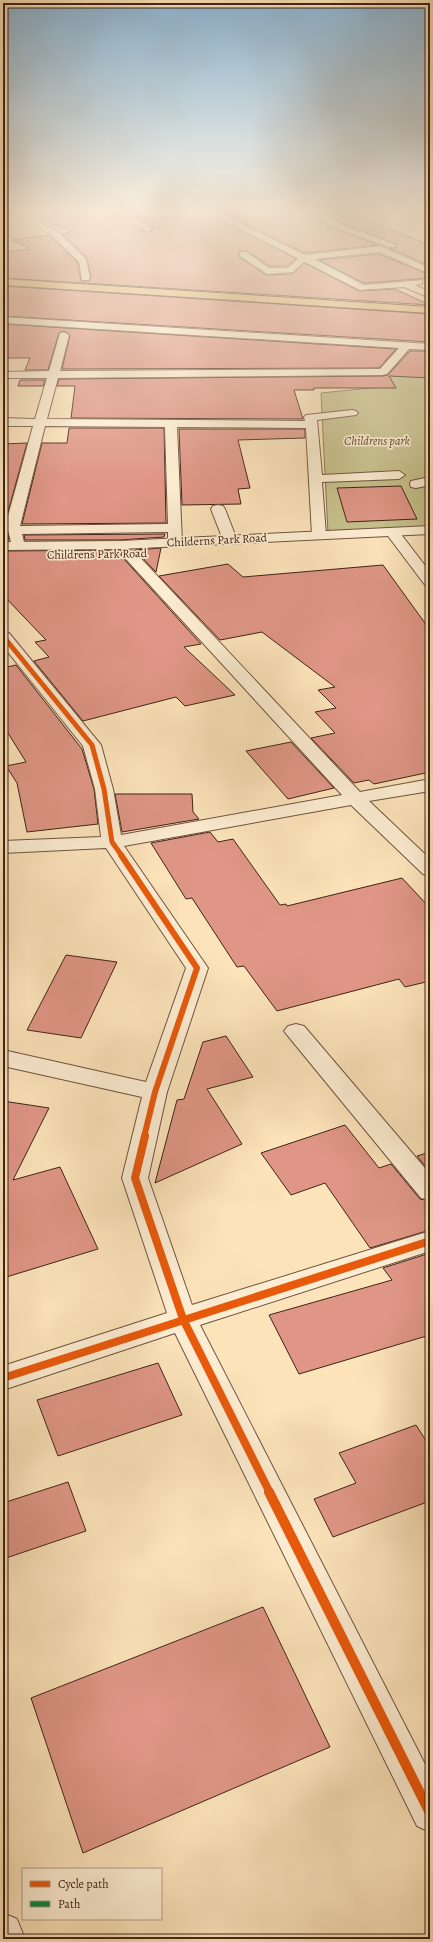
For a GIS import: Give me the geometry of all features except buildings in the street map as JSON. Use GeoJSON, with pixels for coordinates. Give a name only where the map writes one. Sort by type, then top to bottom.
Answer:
{"type":"FeatureCollection","features":[{"type":"Feature","properties":{"kind":"main road"},"geometry":{"type":"LineString","coordinates":[[238,301],[430,315]]}},
{"type":"Feature","properties":{"kind":"main road"},"geometry":{"type":"LineString","coordinates":[[282,301],[430,310]]}},
{"type":"Feature","properties":{"kind":"street"},"geometry":{"type":"LineString","coordinates":[[3,320],[430,347]]}},
{"type":"Feature","properties":{"kind":"street"},"geometry":{"type":"LineString","coordinates":[[18,546],[13,523],[39,422],[64,335]]}},
{"type":"Feature","properties":{"kind":"street"},"geometry":{"type":"LineString","coordinates":[[3,375],[383,372],[406,346]]}},
{"type":"Feature","properties":{"kind":"street"},"geometry":{"type":"LineString","coordinates":[[319,535],[312,425],[310,417],[352,413]]}},
{"type":"Feature","properties":{"kind":"street"},"geometry":{"type":"LineString","coordinates":[[3,422],[312,425]]}},
{"type":"Feature","properties":{"kind":"street"},"geometry":{"type":"LineString","coordinates":[[171,424],[175,542]]}},
{"type":"Feature","properties":{"kind":"street"},"geometry":{"type":"LineString","coordinates":[[315,479],[399,475]]}},
{"type":"Feature","properties":{"kind":"street"},"geometry":{"type":"LineString","coordinates":[[416,484],[430,481]]}},
{"type":"Feature","properties":{"kind":"street"},"geometry":{"type":"LineString","coordinates":[[218,509],[230,540]]}},
{"type":"Feature","properties":{"kind":"street"},"geometry":{"type":"LineString","coordinates":[[14,530],[174,528]]}},
{"type":"Feature","properties":{"kind":"street","name":"Childerns Park Road"},"geometry":{"type":"LineString","coordinates":[[3,546],[120,545],[430,530]]}},
{"type":"Feature","properties":{"kind":"street"},"geometry":{"type":"LineString","coordinates":[[392,532],[430,582]]}},
{"type":"Feature","properties":{"kind":"street","name":"Childrens Park Road"},"geometry":{"type":"LineString","coordinates":[[3,555],[129,554],[423,544]]}},
{"type":"Feature","properties":{"kind":"street"},"geometry":{"type":"LineString","coordinates":[[129,554],[355,798],[430,870]]}},
{"type":"Feature","properties":{"kind":"street"},"geometry":{"type":"LineString","coordinates":[[3,636],[92,745],[104,789],[112,842],[197,968],[155,1092],[135,1178],[183,1319],[430,1813]]}},
{"type":"Feature","properties":{"kind":"street"},"geometry":{"type":"LineString","coordinates":[[3,847],[112,842],[430,785]]}},
{"type":"Feature","properties":{"kind":"street"},"geometry":{"type":"LineString","coordinates":[[296,1031],[430,1191]]}},
{"type":"Feature","properties":{"kind":"street"},"geometry":{"type":"LineString","coordinates":[[3,1058],[155,1092]]}},
{"type":"Feature","properties":{"kind":"street"},"geometry":{"type":"LineString","coordinates":[[3,1378],[430,1241]]}},
{"type":"Feature","properties":{"kind":"street"},"geometry":{"type":"LineString","coordinates":[[3,1933],[5,1939]]}},
{"type":"Feature","properties":{"kind":"green space","name":"Childrens park"},"geometry":{"type":"Polygon","coordinates":[[[383,351],[430,354],[430,527],[328,533],[321,393],[389,386],[383,351]]]}},
{"type":"Feature","properties":{"kind":"marked path"},"geometry":{"type":"LineString","coordinates":[[430,402],[426,405],[430,410]]}},
{"type":"Feature","properties":{"kind":"cycle path"},"geometry":{"type":"LineString","coordinates":[[3,636],[92,745],[104,789],[112,842],[197,968],[155,1092],[135,1178],[183,1319],[430,1813]]}},
{"type":"Feature","properties":{"kind":"cycle path"},"geometry":{"type":"LineString","coordinates":[[3,1378],[430,1241]]}}]}
